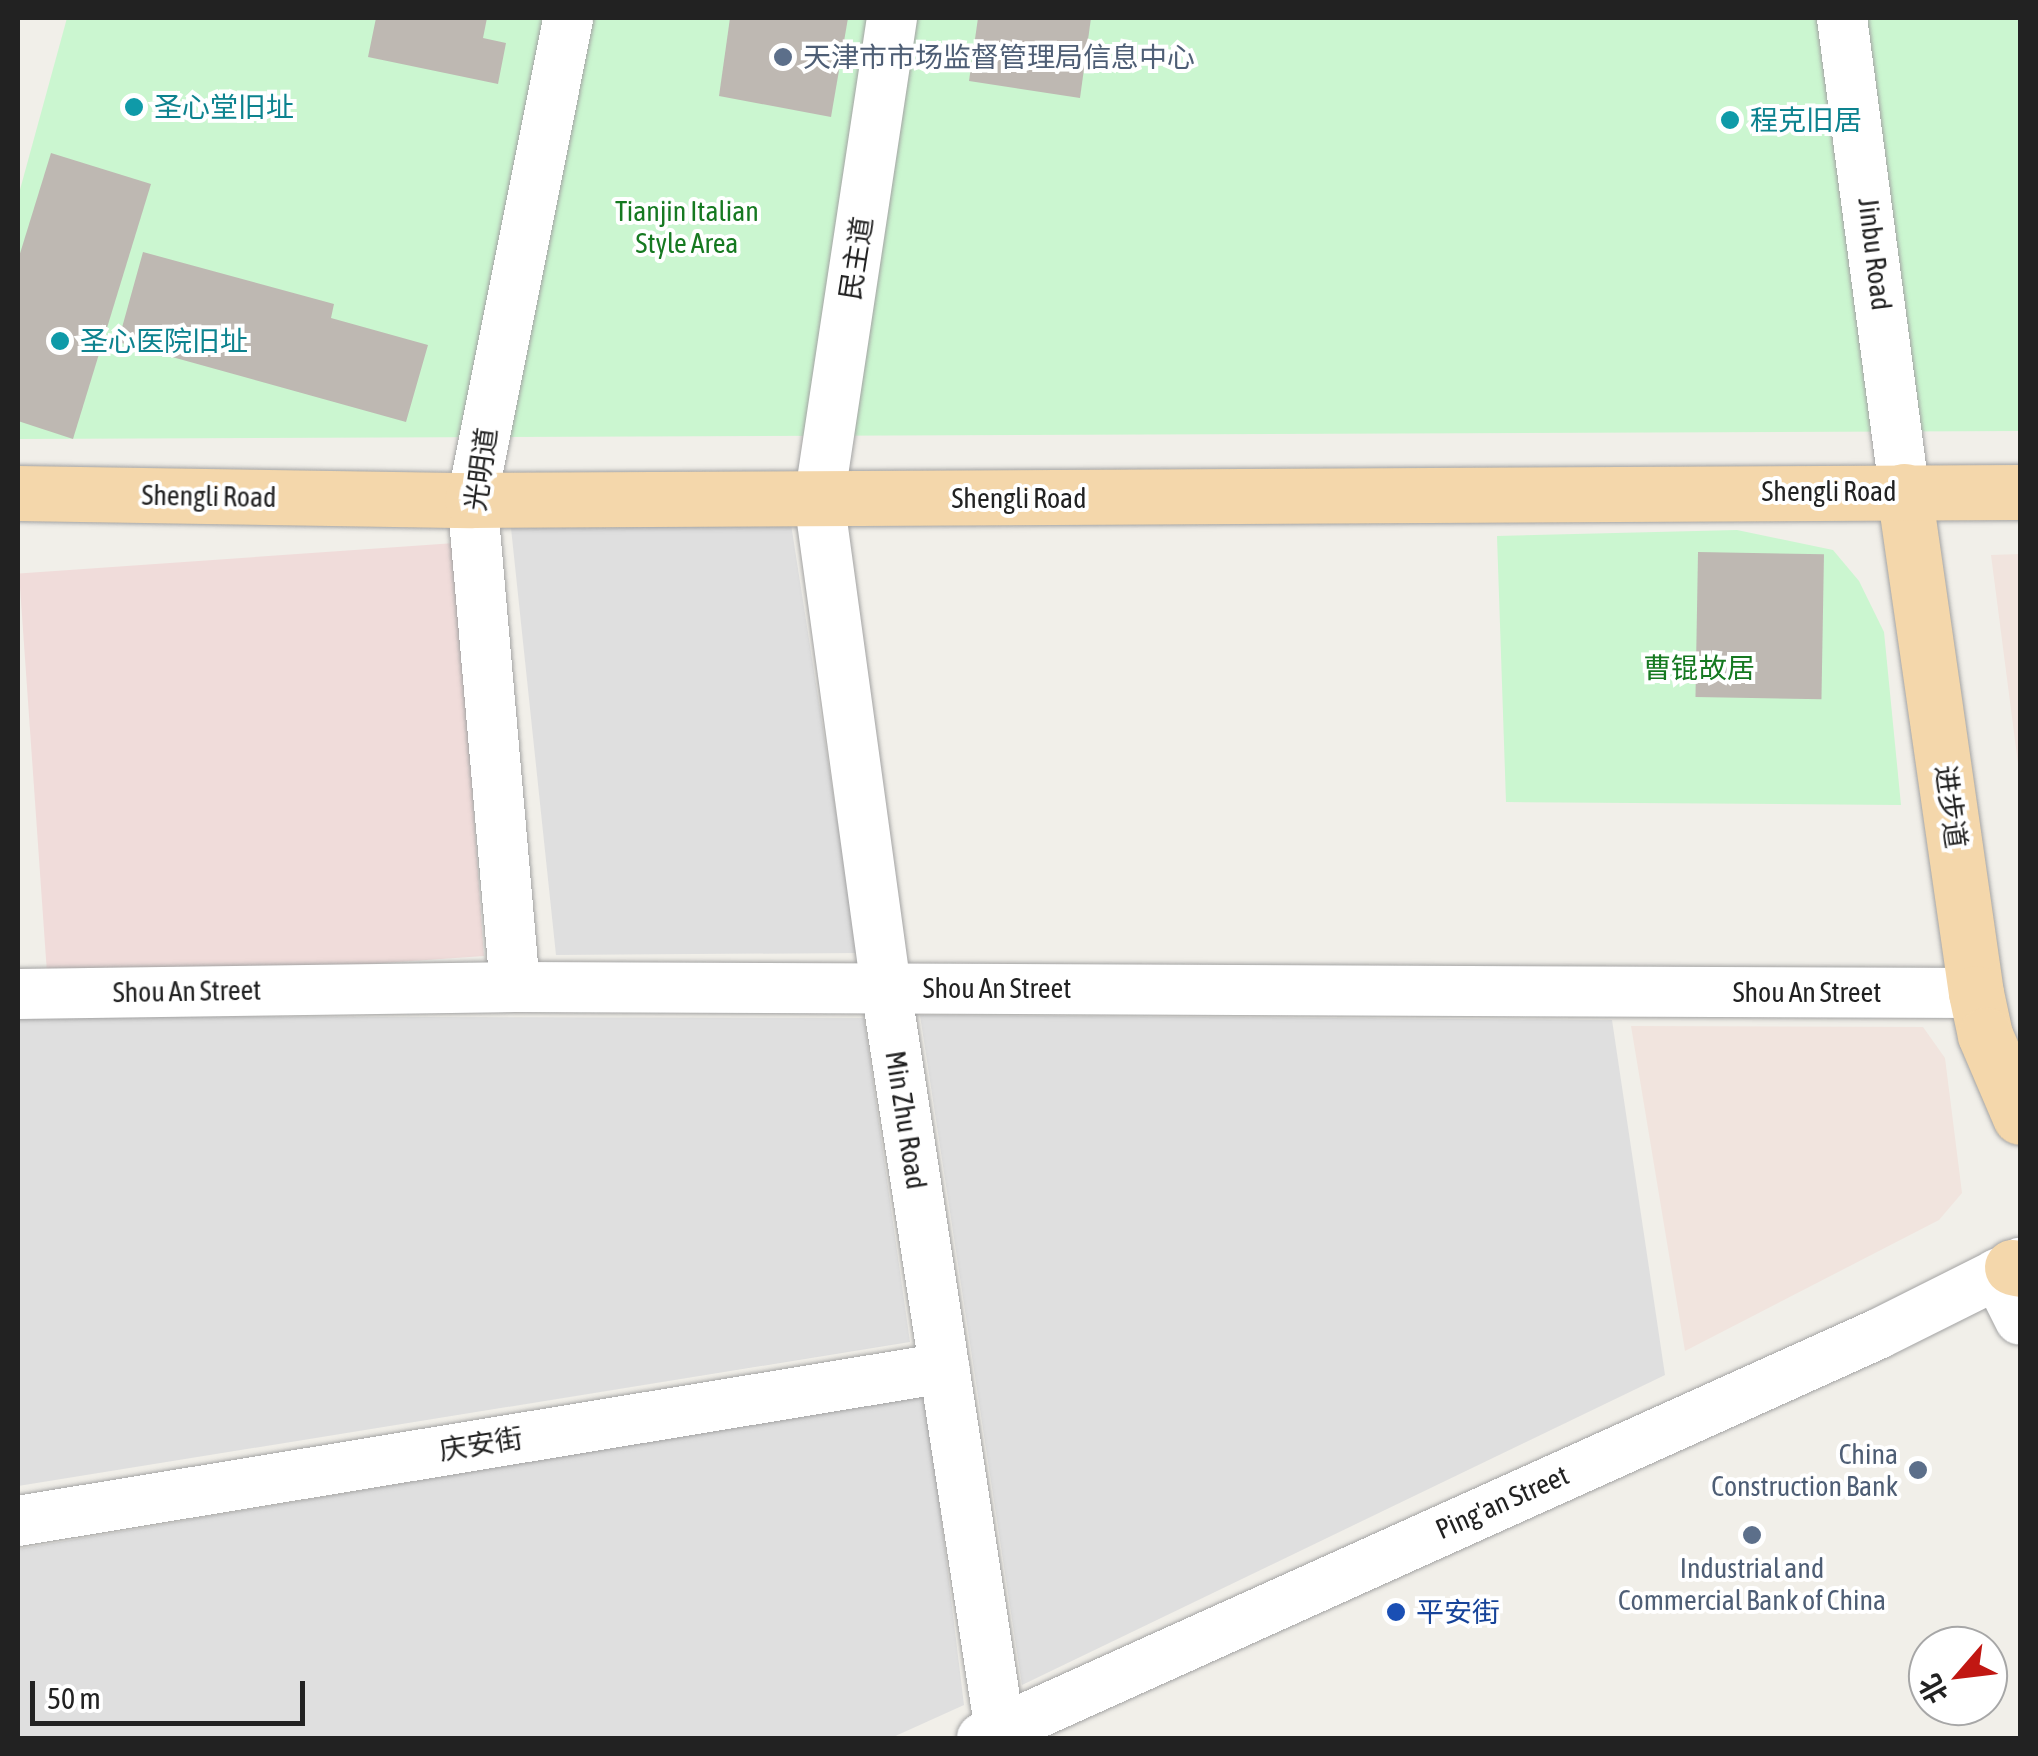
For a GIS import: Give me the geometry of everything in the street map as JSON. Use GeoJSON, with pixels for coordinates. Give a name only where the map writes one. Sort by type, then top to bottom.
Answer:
{"type":"FeatureCollection","features":[{"type":"Feature","properties":{"kind":"main road","name":"进步道"},"geometry":{"type":"LineString","coordinates":[[1904,490],[1976,993],[1985,1035],[2020,1117]]}},
{"type":"Feature","properties":{"kind":"main road","name":"Shengli Road"},"geometry":{"type":"LineString","coordinates":[[18,493],[472,500],[819,500],[2020,492]]}},
{"type":"Feature","properties":{"kind":"street","name":"光明道"},"geometry":{"type":"LineString","coordinates":[[515,987],[472,500],[568,18]]}},
{"type":"Feature","properties":{"kind":"street","name":"民主道"},"geometry":{"type":"LineString","coordinates":[[819,500],[892,18]]}},
{"type":"Feature","properties":{"kind":"street","name":"Jinbu Road"},"geometry":{"type":"LineString","coordinates":[[1842,18],[1904,490]]}},
{"type":"Feature","properties":{"kind":"street","name":"Min Zhu Road"},"geometry":{"type":"LineString","coordinates":[[819,500],[994,1736]]}},
{"type":"Feature","properties":{"kind":"street","name":"Shou An Street"},"geometry":{"type":"LineString","coordinates":[[18,994],[515,987],[1976,993]]}},
{"type":"Feature","properties":{"kind":"street"},"geometry":{"type":"LineString","coordinates":[[2013,1268],[2020,1320]]}},
{"type":"Feature","properties":{"kind":"street","name":"Ping'an Street"},"geometry":{"type":"LineString","coordinates":[[994,1736],[2013,1268]]}},
{"type":"Feature","properties":{"kind":"street","name":"庆安街"},"geometry":{"type":"LineString","coordinates":[[18,1521],[944,1368]]}},
{"type":"Feature","properties":{"kind":"shaded area"},"geometry":{"type":"Polygon","coordinates":[[[791,524],[858,953],[556,955],[511,528],[791,524]]]}},
{"type":"Feature","properties":{"kind":"shaded area"},"geometry":{"type":"Polygon","coordinates":[[[455,543],[484,956],[48,986],[19,573],[455,543]]]}},
{"type":"Feature","properties":{"kind":"shaded area"},"geometry":{"type":"Polygon","coordinates":[[[2020,554],[2020,779],[1991,555],[2020,554]]]}},
{"type":"Feature","properties":{"kind":"shaded area"},"geometry":{"type":"Polygon","coordinates":[[[920,1015],[1612,1020],[1665,1375],[1022,1685],[920,1015]]]}},
{"type":"Feature","properties":{"kind":"shaded area"},"geometry":{"type":"Polygon","coordinates":[[[18,1016],[864,1018],[910,1342],[18,1486],[18,1016]]]}},
{"type":"Feature","properties":{"kind":"shaded area"},"geometry":{"type":"Polygon","coordinates":[[[1631,1026],[1923,1027],[1945,1058],[1962,1193],[1939,1220],[1685,1351],[1631,1026]]]}},
{"type":"Feature","properties":{"kind":"shaded area"},"geometry":{"type":"Polygon","coordinates":[[[926,1394],[964,1705],[891,1738],[18,1738],[18,1549],[926,1394]]]}},
{"type":"Feature","properties":{"kind":"green space","name":"Tianjin Italian Style Area"},"geometry":{"type":"Polygon","coordinates":[[[67,18],[2020,18],[2020,431],[18,439],[18,197],[67,18]]]}},
{"type":"Feature","properties":{"kind":"green space","name":"曹锟故居"},"geometry":{"type":"Polygon","coordinates":[[[1737,530],[1833,550],[1859,581],[1884,632],[1901,805],[1506,802],[1497,536],[1737,530]]]}},
{"type":"Feature","properties":{"kind":"building"},"geometry":{"type":"Polygon","coordinates":[[[376,18],[487,18],[483,38],[506,43],[498,84],[368,57],[376,18]]]}},
{"type":"Feature","properties":{"kind":"building","name":"天津市市场监督管理局信息中心"},"geometry":{"type":"Polygon","coordinates":[[[730,18],[848,18],[831,117],[719,96],[730,18]]]}},
{"type":"Feature","properties":{"kind":"building"},"geometry":{"type":"Polygon","coordinates":[[[978,18],[1091,18],[1080,98],[969,81],[978,18]]]}},
{"type":"Feature","properties":{"kind":"building","name":"圣心医院旧址"},"geometry":{"type":"Polygon","coordinates":[[[51,153],[151,184],[73,439],[18,421],[18,260],[51,153]]]}},
{"type":"Feature","properties":{"kind":"building"},"geometry":{"type":"Polygon","coordinates":[[[143,252],[334,304],[331,318],[428,345],[406,422],[118,342],[143,252]]]}},
{"type":"Feature","properties":{"kind":"building"},"geometry":{"type":"Polygon","coordinates":[[[1698,552],[1824,554],[1821,699],[1695,697],[1698,552]]]}},
{"type":"Feature","properties":{"kind":"place","name":"天津市市场监督管理局信息中心"},"geometry":{"type":"Point","coordinates":[783,57]}},
{"type":"Feature","properties":{"kind":"place","name":"圣心堂旧址"},"geometry":{"type":"Point","coordinates":[134,107]}},
{"type":"Feature","properties":{"kind":"place","name":"程克旧居"},"geometry":{"type":"Point","coordinates":[1730,120]}},
{"type":"Feature","properties":{"kind":"place","name":"圣心医院旧址"},"geometry":{"type":"Point","coordinates":[60,341]}},
{"type":"Feature","properties":{"kind":"place","name":"China Construction Bank"},"geometry":{"type":"Point","coordinates":[1918,1470]}},
{"type":"Feature","properties":{"kind":"place","name":"Industrial and Commercial Bank of China"},"geometry":{"type":"Point","coordinates":[1752,1535]}},
{"type":"Feature","properties":{"kind":"place","name":"平安街"},"geometry":{"type":"Point","coordinates":[1396,1612]}}]}
